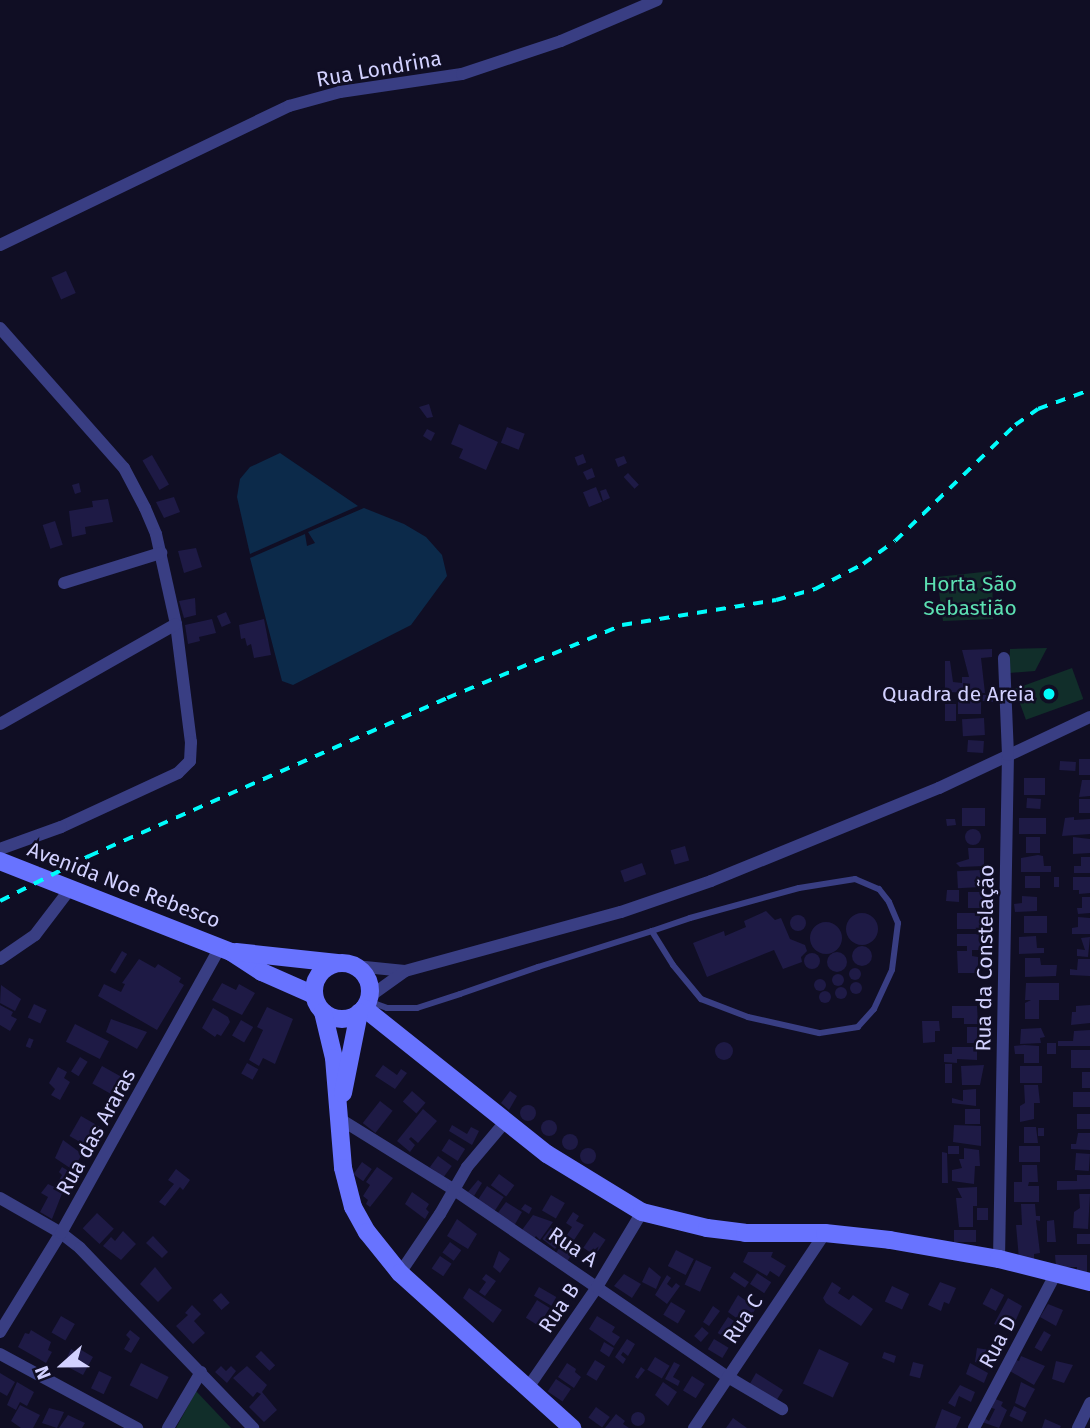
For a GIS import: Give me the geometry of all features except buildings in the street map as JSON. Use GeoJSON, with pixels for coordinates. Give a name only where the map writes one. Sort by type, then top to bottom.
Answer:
{"type":"FeatureCollection","features":[{"type":"Feature","properties":{"kind":"main road","name":"Avenida Noe Rebesco"},"geometry":{"type":"LineString","coordinates":[[0,861],[226,949],[319,1003]]}},
{"type":"Feature","properties":{"kind":"main road","name":"Avenida Noe Rebesco"},"geometry":{"type":"LineString","coordinates":[[226,949],[346,964]]}},
{"type":"Feature","properties":{"kind":"main road"},"geometry":{"type":"LineString","coordinates":[[340,1113],[365,1005],[367,979],[346,964],[322,971],[317,978],[319,1003],[334,1058],[343,1168],[354,1207],[367,1232],[400,1273],[572,1428]]}},
{"type":"Feature","properties":{"kind":"main road"},"geometry":{"type":"LineString","coordinates":[[319,1003],[341,1019],[365,1005]]}},
{"type":"Feature","properties":{"kind":"main road"},"geometry":{"type":"LineString","coordinates":[[365,1005],[547,1154],[642,1212],[707,1228],[745,1233],[825,1233],[890,1240],[999,1259],[1090,1282]]}},
{"type":"Feature","properties":{"kind":"street","name":"Rua Londrina"},"geometry":{"type":"LineString","coordinates":[[0,245],[289,106],[340,92],[462,74],[561,41],[657,0]]}},
{"type":"Feature","properties":{"kind":"street"},"geometry":{"type":"LineString","coordinates":[[0,328],[124,468],[145,508],[161,553],[176,625],[191,742],[190,761],[178,773],[61,827],[0,849]]}},
{"type":"Feature","properties":{"kind":"street"},"geometry":{"type":"LineString","coordinates":[[64,583],[161,553]]}},
{"type":"Feature","properties":{"kind":"street"},"geometry":{"type":"LineString","coordinates":[[0,724],[176,625]]}},
{"type":"Feature","properties":{"kind":"street","name":"Rua da Constelação"},"geometry":{"type":"LineString","coordinates":[[999,1259],[1008,755],[1004,658]]}},
{"type":"Feature","properties":{"kind":"street"},"geometry":{"type":"LineString","coordinates":[[346,964],[405,971],[621,912],[812,843],[1090,717]]}},
{"type":"Feature","properties":{"kind":"street"},"geometry":{"type":"LineString","coordinates":[[1,960],[35,935],[70,889]]}},
{"type":"Feature","properties":{"kind":"street","name":"Rua das Araras"},"geometry":{"type":"LineString","coordinates":[[0,1332],[61,1233],[226,949]]}},
{"type":"Feature","properties":{"kind":"street"},"geometry":{"type":"LineString","coordinates":[[365,1005],[405,971]]}},
{"type":"Feature","properties":{"kind":"street","name":"Rua A"},"geometry":{"type":"LineString","coordinates":[[340,1113],[728,1377],[782,1409]]}},
{"type":"Feature","properties":{"kind":"street"},"geometry":{"type":"LineString","coordinates":[[400,1273],[467,1167],[505,1122]]}},
{"type":"Feature","properties":{"kind":"street"},"geometry":{"type":"LineString","coordinates":[[0,1198],[61,1233],[80,1248],[253,1428]]}},
{"type":"Feature","properties":{"kind":"street","name":"Rua B"},"geometry":{"type":"LineString","coordinates":[[527,1389],[597,1287],[642,1212]]}},
{"type":"Feature","properties":{"kind":"street","name":"Rua C"},"geometry":{"type":"LineString","coordinates":[[694,1428],[825,1233]]}},
{"type":"Feature","properties":{"kind":"street","name":"Rua D"},"geometry":{"type":"LineString","coordinates":[[974,1428],[1055,1275]]}},
{"type":"Feature","properties":{"kind":"street"},"geometry":{"type":"LineString","coordinates":[[0,1354],[137,1428]]}},
{"type":"Feature","properties":{"kind":"street"},"geometry":{"type":"LineString","coordinates":[[168,1428],[201,1372]]}},
{"type":"Feature","properties":{"kind":"street"},"geometry":{"type":"LineString","coordinates":[[1078,1428],[1090,1403]]}},
{"type":"Feature","properties":{"kind":"lane"},"geometry":{"type":"LineString","coordinates":[[365,1005],[387,1008],[416,1007],[652,931],[799,888],[855,880],[879,889],[889,901],[898,923],[892,970],[874,1009],[858,1027],[820,1033],[748,1017],[701,999],[673,965],[652,931]]}},
{"type":"Feature","properties":{"kind":"green space","name":"Horta São Sebastião"},"geometry":{"type":"Polygon","coordinates":[[[992,571],[993,619],[943,621],[937,577],[992,571]]]}},
{"type":"Feature","properties":{"kind":"green space"},"geometry":{"type":"Polygon","coordinates":[[[1047,648],[1035,671],[1009,673],[1010,649],[1047,648]]]}},
{"type":"Feature","properties":{"kind":"green space","name":"Quadra de Areia"},"geometry":{"type":"Polygon","coordinates":[[[1072,668],[1083,699],[1026,720],[1015,689],[1072,668]]]}},
{"type":"Feature","properties":{"kind":"green space"},"geometry":{"type":"Polygon","coordinates":[[[196,1391],[231,1428],[176,1428],[196,1391]]]}},
{"type":"Feature","properties":{"kind":"water"},"geometry":{"type":"Polygon","coordinates":[[[280,453],[358,506],[250,554],[237,497],[240,479],[250,467],[280,453]]]}},
{"type":"Feature","properties":{"kind":"water"},"geometry":{"type":"Polygon","coordinates":[[[364,508],[404,524],[426,537],[442,555],[447,576],[411,625],[293,685],[282,681],[250,558],[305,534],[307,546],[315,543],[308,532],[364,508]]]}},
{"type":"Feature","properties":{"kind":"railway"},"geometry":{"type":"LineString","coordinates":[[0,901],[89,856],[447,698],[622,625],[776,600],[815,589],[863,564],[895,541],[1015,425],[1038,409],[1090,390]]}},
{"type":"Feature","properties":{"kind":"place","name":"Quadra de Areia"},"geometry":{"type":"Point","coordinates":[1049,694]}}]}
